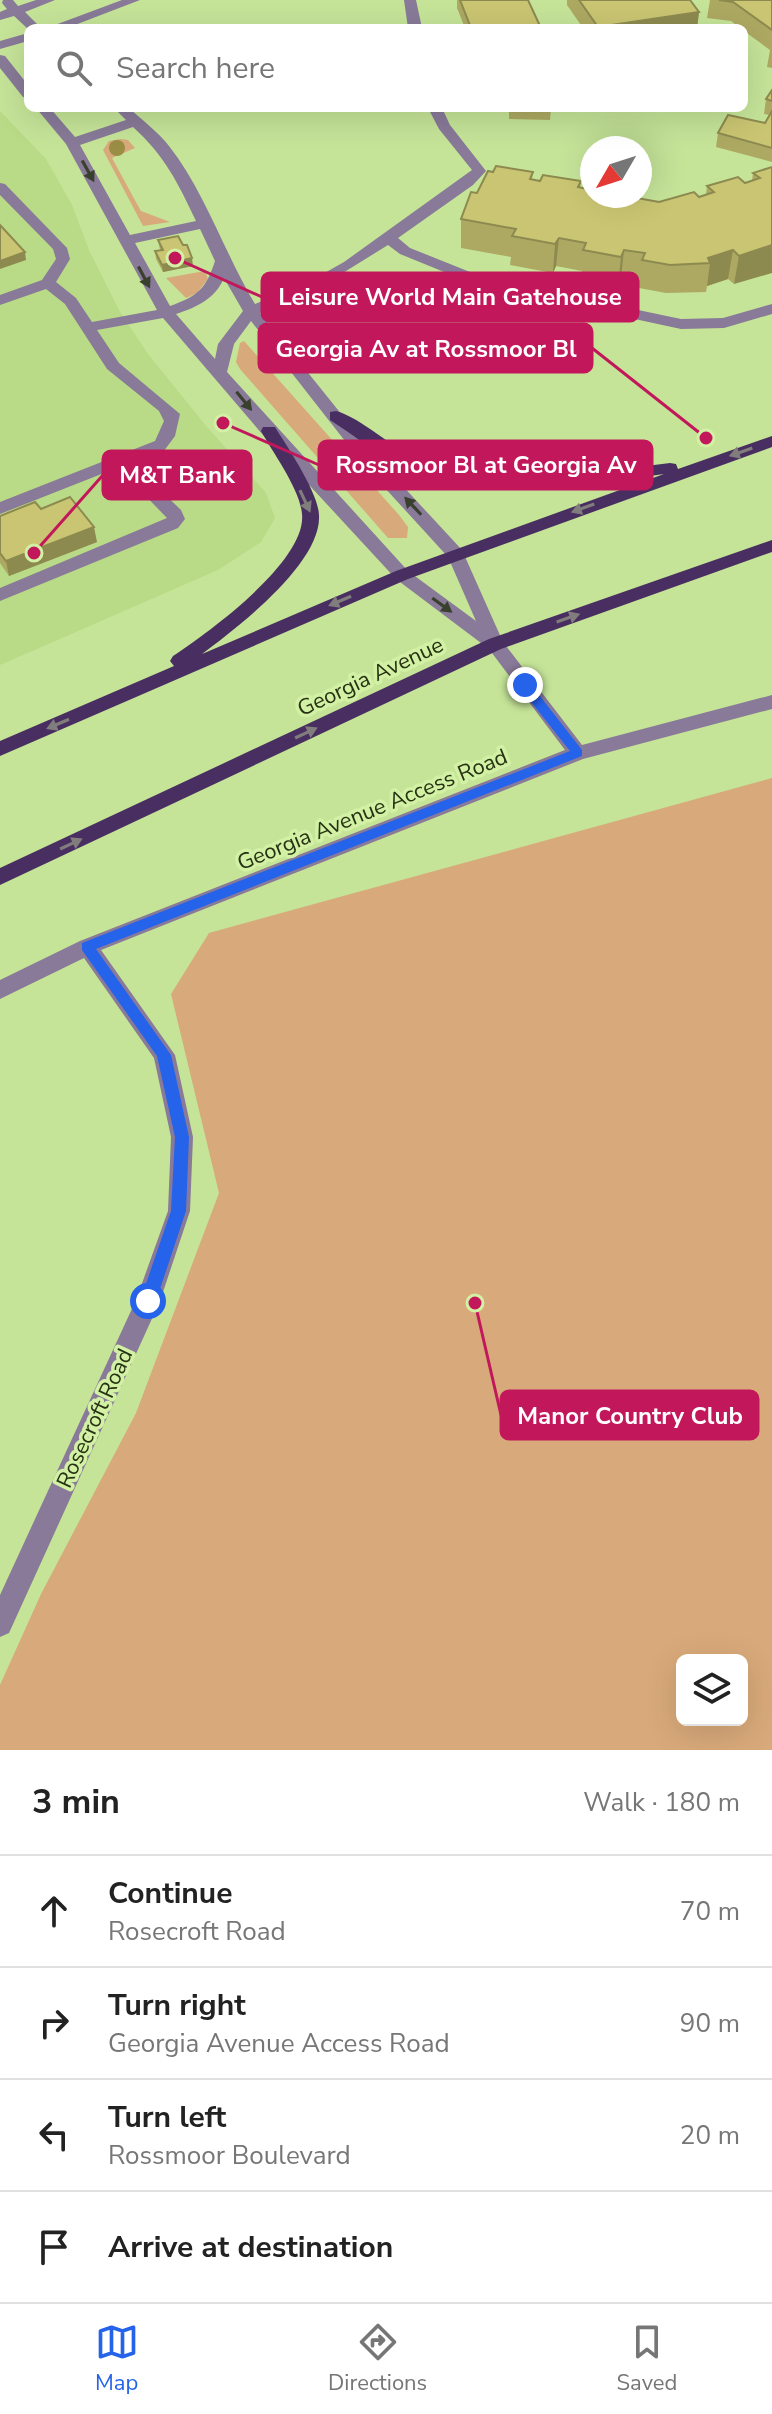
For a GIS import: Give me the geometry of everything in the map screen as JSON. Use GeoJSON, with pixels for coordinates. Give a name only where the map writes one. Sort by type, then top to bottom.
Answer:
{"type":"FeatureCollection","features":[{"type":"Feature","properties":{"kind":"main road"},"geometry":{"type":"LineString","coordinates":[[336,416],[403,459],[438,472],[482,481],[545,483],[709,463]]}},
{"type":"Feature","properties":{"kind":"main road"},"geometry":{"type":"LineString","coordinates":[[117,698],[196,650],[230,624],[290,563],[310,530],[311,515],[269,431]]}},
{"type":"Feature","properties":{"kind":"main road"},"geometry":{"type":"LineString","coordinates":[[0,749],[402,575],[772,441]]}},
{"type":"Feature","properties":{"kind":"main road","name":"Georgia Avenue"},"geometry":{"type":"LineString","coordinates":[[0,877],[495,644],[772,546]]}},
{"type":"Feature","properties":{"kind":"street"},"geometry":{"type":"LineString","coordinates":[[5,0],[30,24]]}},
{"type":"Feature","properties":{"kind":"street"},"geometry":{"type":"LineString","coordinates":[[0,16],[49,0]]}},
{"type":"Feature","properties":{"kind":"street"},"geometry":{"type":"LineString","coordinates":[[65,24],[134,0]]}},
{"type":"Feature","properties":{"kind":"street"},"geometry":{"type":"LineString","coordinates":[[410,0],[414,24]]}},
{"type":"Feature","properties":{"kind":"street"},"geometry":{"type":"LineString","coordinates":[[99,24],[120,5]]}},
{"type":"Feature","properties":{"kind":"street"},"geometry":{"type":"LineString","coordinates":[[0,45],[24,38]]}},
{"type":"Feature","properties":{"kind":"street"},"geometry":{"type":"LineString","coordinates":[[0,59],[14,72],[24,88]]}},
{"type":"Feature","properties":{"kind":"street"},"geometry":{"type":"LineString","coordinates":[[0,84],[24,92]]}},
{"type":"Feature","properties":{"kind":"street"},"geometry":{"type":"LineString","coordinates":[[46,112],[72,143],[166,312],[269,431],[402,575],[495,644]]}},
{"type":"Feature","properties":{"kind":"street"},"geometry":{"type":"LineString","coordinates":[[126,112],[170,157],[251,311],[369,460],[456,554],[495,644],[578,753]]}},
{"type":"Feature","properties":{"kind":"street"},"geometry":{"type":"LineString","coordinates":[[220,371],[226,344],[251,311],[312,286],[389,238],[479,171],[471,156],[442,127],[436,112]]}},
{"type":"Feature","properties":{"kind":"street"},"geometry":{"type":"LineString","coordinates":[[72,143],[136,121]]}},
{"type":"Feature","properties":{"kind":"street"},"geometry":{"type":"LineString","coordinates":[[0,187],[60,248],[63,259],[48,283],[0,300]]}},
{"type":"Feature","properties":{"kind":"street"},"geometry":{"type":"LineString","coordinates":[[126,240],[204,224]]}},
{"type":"Feature","properties":{"kind":"street"},"geometry":{"type":"LineString","coordinates":[[389,238],[405,251],[481,282],[681,324],[724,323],[772,309]]}},
{"type":"Feature","properties":{"kind":"street"},"geometry":{"type":"LineString","coordinates":[[88,327],[166,312],[188,304],[212,289],[222,261]]}},
{"type":"Feature","properties":{"kind":"street"},"geometry":{"type":"LineString","coordinates":[[0,595],[172,524],[175,514],[142,482],[141,471],[174,422],[172,414],[112,365],[75,303],[48,283]]}},
{"type":"Feature","properties":{"kind":"street"},"geometry":{"type":"LineString","coordinates":[[0,508],[157,446]]}},
{"type":"Feature","properties":{"kind":"street","name":"Georgia Avenue Access Road"},"geometry":{"type":"LineString","coordinates":[[0,990],[87,947],[578,753],[772,702]]}},
{"type":"Feature","properties":{"kind":"street","name":"Rosecroft Road"},"geometry":{"type":"LineString","coordinates":[[0,1624],[148,1301],[179,1211],[182,1137],[164,1055],[87,947]]}},
{"type":"Feature","properties":{"kind":"shaded area"},"geometry":{"type":"Polygon","coordinates":[[[0,111],[46,159],[72,205],[89,250],[120,312],[148,354],[266,493],[275,518],[261,542],[218,570],[0,665],[0,111]]]}},
{"type":"Feature","properties":{"kind":"shaded area"},"geometry":{"type":"Polygon","coordinates":[[[128,140],[135,148],[112,158],[141,211],[170,222],[143,226],[103,150],[109,141],[128,140]]]}},
{"type":"Feature","properties":{"kind":"shaded area"},"geometry":{"type":"Polygon","coordinates":[[[205,271],[208,279],[197,293],[186,298],[166,278],[205,271]]]}},
{"type":"Feature","properties":{"kind":"shaded area"},"geometry":{"type":"Polygon","coordinates":[[[244,341],[399,515],[408,527],[407,538],[388,538],[240,369],[236,362],[240,343],[244,341]]]}},
{"type":"Feature","properties":{"kind":"shaded area"},"geometry":{"type":"Polygon","coordinates":[[[772,778],[772,1750],[0,1750],[0,1685],[41,1594],[136,1413],[219,1193],[171,994],[209,933],[772,778]]]}},
{"type":"Feature","properties":{"kind":"building"},"geometry":{"type":"Polygon","coordinates":[[[460,0],[528,0],[539,24],[469,24],[460,0]]]}},
{"type":"Feature","properties":{"kind":"building"},"geometry":{"type":"Polygon","coordinates":[[[579,0],[690,0],[699,12],[618,24],[596,24],[579,0]]]}},
{"type":"Feature","properties":{"kind":"building"},"geometry":{"type":"Polygon","coordinates":[[[719,0],[772,0],[772,30],[733,2],[719,0]]]}},
{"type":"Feature","properties":{"kind":"building"},"geometry":{"type":"Polygon","coordinates":[[[772,111],[772,148],[718,133],[728,115],[765,123],[772,111]]]}},
{"type":"Feature","properties":{"kind":"building"},"geometry":{"type":"Polygon","coordinates":[[[496,166],[533,172],[530,179],[540,181],[543,175],[580,181],[580,208],[652,208],[652,201],[659,202],[694,192],[699,197],[714,192],[707,186],[738,177],[745,183],[760,178],[753,173],[772,167],[772,245],[739,256],[733,250],[708,258],[710,263],[670,265],[642,260],[645,253],[624,250],[621,257],[583,250],[586,243],[559,238],[555,244],[512,236],[516,229],[461,219],[471,192],[477,193],[488,171],[493,172],[496,166]]]}},
{"type":"Feature","properties":{"kind":"building"},"geometry":{"type":"Polygon","coordinates":[[[0,225],[25,252],[0,261],[0,225]]]}},
{"type":"Feature","properties":{"kind":"building"},"geometry":{"type":"Polygon","coordinates":[[[178,236],[183,245],[187,245],[192,258],[162,265],[155,251],[163,250],[158,240],[178,236]]]}},
{"type":"Feature","properties":{"kind":"building"},"geometry":{"type":"Polygon","coordinates":[[[70,497],[94,527],[6,561],[0,553],[0,516],[35,502],[41,509],[70,497]]]}},
{"type":"Feature","properties":{"kind":"place","name":"Leisure World Main Gatehouse"},"geometry":{"type":"Point","coordinates":[175,258]}},
{"type":"Feature","properties":{"kind":"place","name":"Rossmoor Bl at Georgia Av"},"geometry":{"type":"Point","coordinates":[223,423]}},
{"type":"Feature","properties":{"kind":"place","name":"Georgia Av at Rossmoor Bl"},"geometry":{"type":"Point","coordinates":[706,438]}},
{"type":"Feature","properties":{"kind":"place","name":"M&T Bank"},"geometry":{"type":"Point","coordinates":[34,553]}},
{"type":"Feature","properties":{"kind":"place","name":"Manor Country Club"},"geometry":{"type":"Point","coordinates":[475,1303]}},
{"type":"Feature","properties":{"kind":"route"},"geometry":{"type":"LineString","coordinates":[[148,1301],[179,1211],[182,1137],[164,1055],[87,947],[578,753],[525,685]]}}]}
